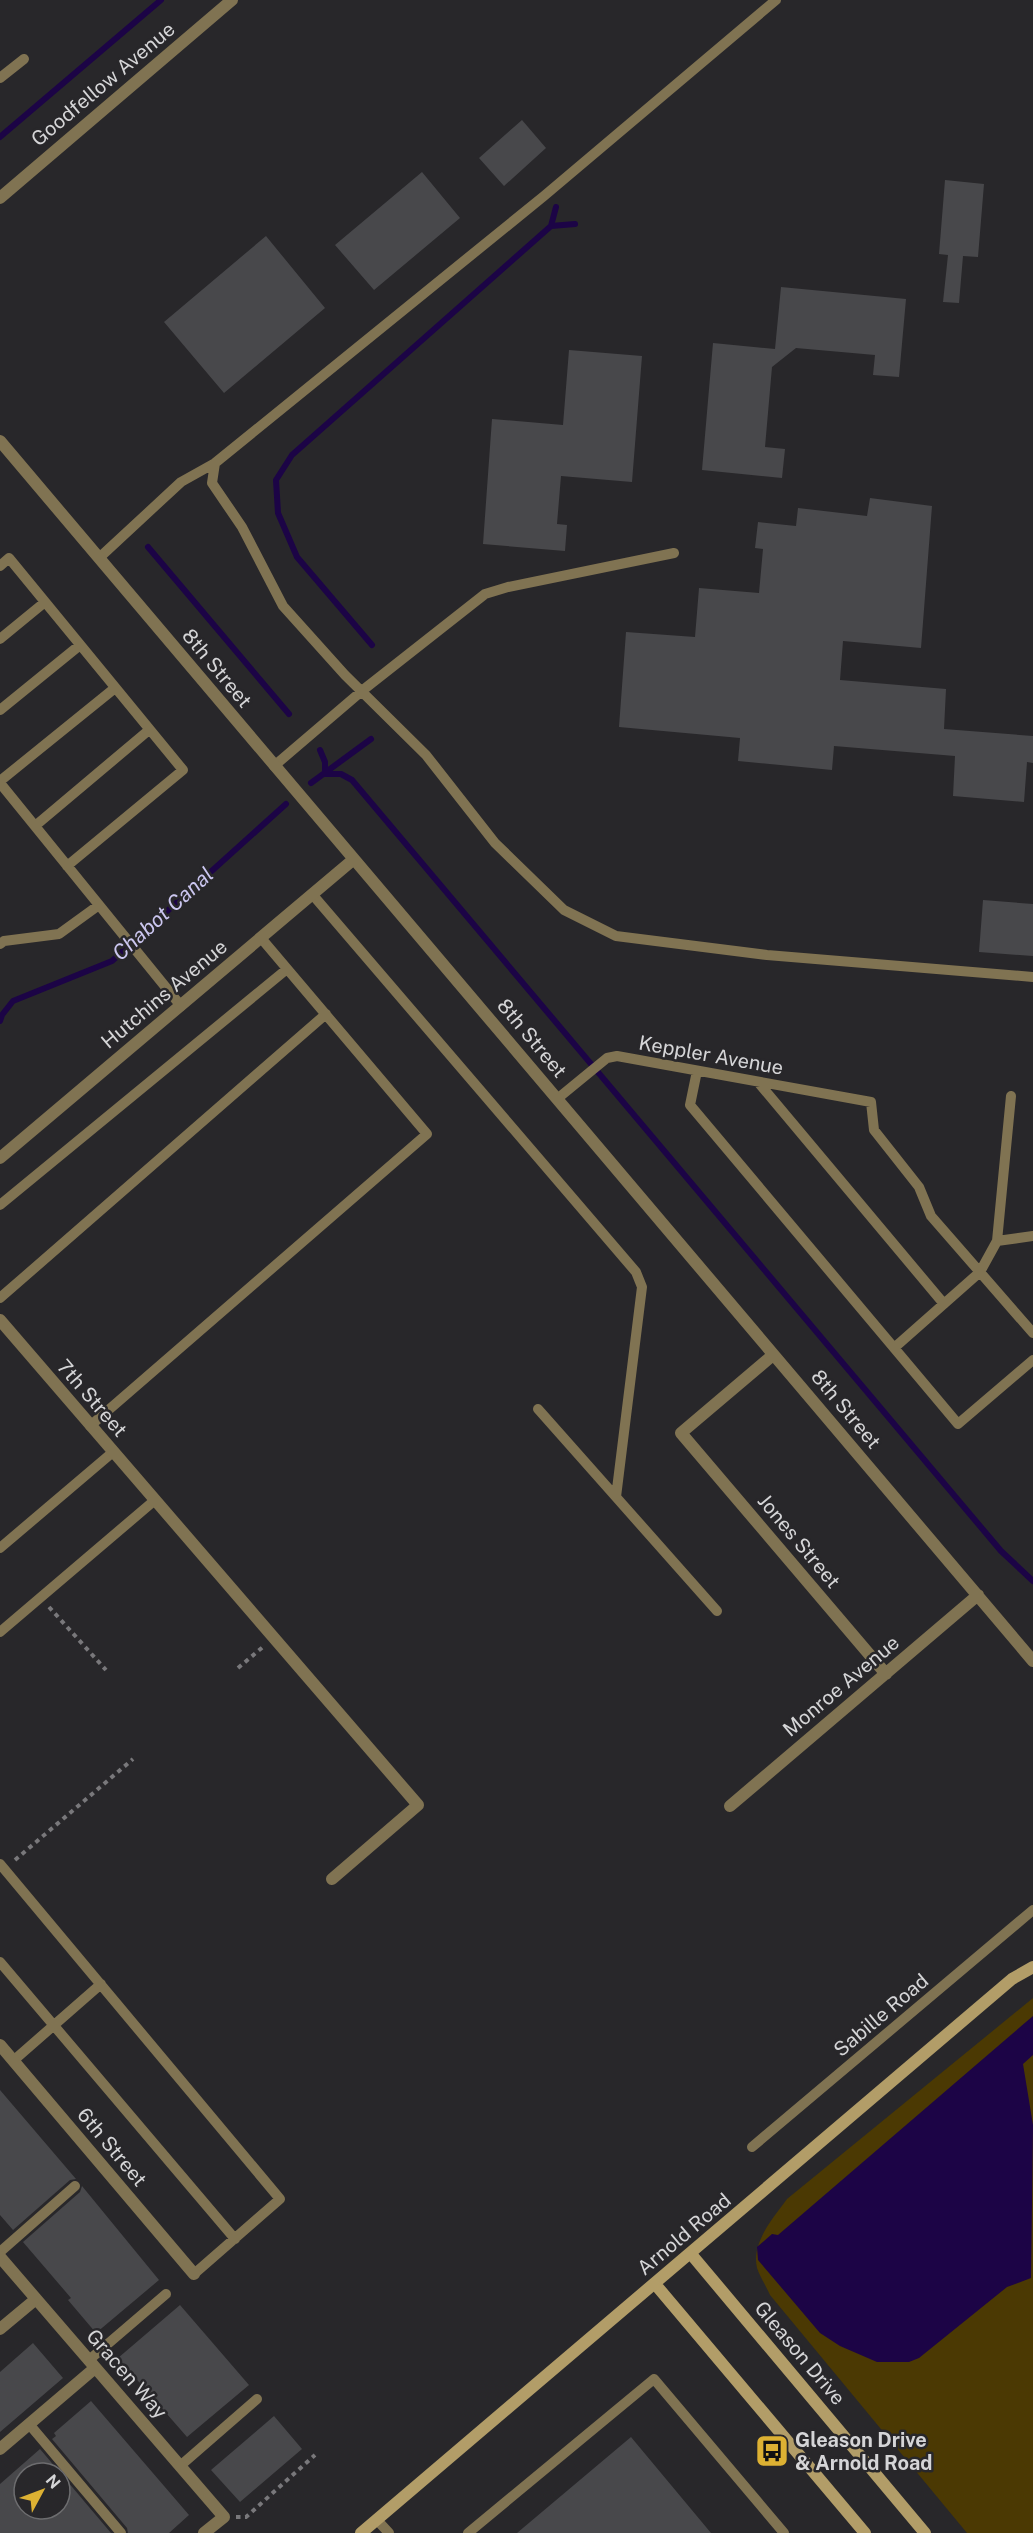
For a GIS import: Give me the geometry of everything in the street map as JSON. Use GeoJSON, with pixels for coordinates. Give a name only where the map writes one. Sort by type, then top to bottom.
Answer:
{"type":"FeatureCollection","features":[{"type":"Feature","properties":{"kind":"street","name":"Goodfellow Avenue"},"geometry":{"type":"LineString","coordinates":[[0,198],[232,0]]}},
{"type":"Feature","properties":{"kind":"street","name":"8th Street"},"geometry":{"type":"LineString","coordinates":[[0,441],[1033,1661]]}},
{"type":"Feature","properties":{"kind":"street","name":"Hutchins Avenue"},"geometry":{"type":"LineString","coordinates":[[0,1158],[354,859]]}},
{"type":"Feature","properties":{"kind":"street","name":"7th Street"},"geometry":{"type":"LineString","coordinates":[[0,1320],[418,1805],[332,1879]]}},
{"type":"Feature","properties":{"kind":"street","name":"Jones Street"},"geometry":{"type":"LineString","coordinates":[[773,1354],[681,1433],[886,1674]]}},
{"type":"Feature","properties":{"kind":"street","name":"Monroe Avenue"},"geometry":{"type":"LineString","coordinates":[[730,1806],[978,1595]]}},
{"type":"Feature","properties":{"kind":"street","name":"Arnold Road"},"geometry":{"type":"LineString","coordinates":[[361,2533],[1012,1979],[1033,1967]]}},
{"type":"Feature","properties":{"kind":"street","name":"6th Street"},"geometry":{"type":"LineString","coordinates":[[0,2045],[194,2274]]}},
{"type":"Feature","properties":{"kind":"street","name":"Gleason Drive"},"geometry":{"type":"LineString","coordinates":[[691,2254],[926,2533]]}},
{"type":"Feature","properties":{"kind":"street","name":"Gracen Way"},"geometry":{"type":"LineString","coordinates":[[0,2257],[224,2517]]}},
{"type":"Feature","properties":{"kind":"street"},"geometry":{"type":"LineString","coordinates":[[655,2284],[865,2533]]}},
{"type":"Feature","properties":{"kind":"street"},"geometry":{"type":"LineString","coordinates":[[0,2329],[36,2299]]}},
{"type":"Feature","properties":{"kind":"street"},"geometry":{"type":"LineString","coordinates":[[0,2449],[92,2364]]}},
{"type":"Feature","properties":{"kind":"street"},"geometry":{"type":"LineString","coordinates":[[204,2533],[224,2517]]}},
{"type":"Feature","properties":{"kind":"lane"},"geometry":{"type":"LineString","coordinates":[[99,558],[181,482],[215,463],[544,196],[776,0]]}},
{"type":"Feature","properties":{"kind":"lane"},"geometry":{"type":"LineString","coordinates":[[0,78],[24,59]]}},
{"type":"Feature","properties":{"kind":"lane"},"geometry":{"type":"LineString","coordinates":[[215,463],[212,483],[242,527],[283,606],[345,675],[363,690],[426,755],[495,843],[564,909],[616,936],[767,955],[1033,977]]}},
{"type":"Feature","properties":{"kind":"lane"},"geometry":{"type":"LineString","coordinates":[[274,766],[363,690],[485,594],[508,587],[674,553]]}},
{"type":"Feature","properties":{"kind":"lane"},"geometry":{"type":"LineString","coordinates":[[0,566],[9,558],[183,770],[67,866]]}},
{"type":"Feature","properties":{"kind":"lane"},"geometry":{"type":"LineString","coordinates":[[0,639],[45,602]]}},
{"type":"Feature","properties":{"kind":"lane"},"geometry":{"type":"LineString","coordinates":[[0,710],[80,645]]}},
{"type":"Feature","properties":{"kind":"lane"},"geometry":{"type":"LineString","coordinates":[[116,688],[0,782],[180,1006]]}},
{"type":"Feature","properties":{"kind":"lane"},"geometry":{"type":"LineString","coordinates":[[35,826],[149,730]]}},
{"type":"Feature","properties":{"kind":"lane"},"geometry":{"type":"LineString","coordinates":[[312,894],[636,1272],[642,1287],[616,1497]]}},
{"type":"Feature","properties":{"kind":"lane"},"geometry":{"type":"LineString","coordinates":[[0,944],[4,941],[59,934],[99,905]]}},
{"type":"Feature","properties":{"kind":"lane"},"geometry":{"type":"LineString","coordinates":[[90,1426],[427,1134],[261,938]]}},
{"type":"Feature","properties":{"kind":"lane"},"geometry":{"type":"LineString","coordinates":[[0,1205],[287,969]]}},
{"type":"Feature","properties":{"kind":"lane"},"geometry":{"type":"LineString","coordinates":[[0,1298],[326,1014]]}},
{"type":"Feature","properties":{"kind":"lane","name":"Keppler Avenue"},"geometry":{"type":"LineString","coordinates":[[557,1099],[607,1058],[617,1056],[871,1102],[874,1130],[919,1187],[931,1216],[980,1272]]}},
{"type":"Feature","properties":{"kind":"lane"},"geometry":{"type":"LineString","coordinates":[[697,1071],[690,1104],[958,1424],[1033,1360]]}},
{"type":"Feature","properties":{"kind":"lane"},"geometry":{"type":"LineString","coordinates":[[758,1082],[944,1304]]}},
{"type":"Feature","properties":{"kind":"lane"},"geometry":{"type":"LineString","coordinates":[[894,1348],[980,1272],[997,1241],[1011,1096]]}},
{"type":"Feature","properties":{"kind":"lane"},"geometry":{"type":"LineString","coordinates":[[997,1241],[1033,1236]]}},
{"type":"Feature","properties":{"kind":"lane"},"geometry":{"type":"LineString","coordinates":[[980,1272],[1033,1333]]}},
{"type":"Feature","properties":{"kind":"lane"},"geometry":{"type":"LineString","coordinates":[[538,1409],[717,1611]]}},
{"type":"Feature","properties":{"kind":"lane"},"geometry":{"type":"LineString","coordinates":[[0,1548],[112,1452]]}},
{"type":"Feature","properties":{"kind":"lane"},"geometry":{"type":"LineString","coordinates":[[0,1632],[155,1500]]}},
{"type":"Feature","properties":{"kind":"lane"},"geometry":{"type":"LineString","coordinates":[[2,1867],[280,2199],[194,2274]]}},
{"type":"Feature","properties":{"kind":"lane","name":"Sabille Road"},"geometry":{"type":"LineString","coordinates":[[752,2147],[1033,1910]]}},
{"type":"Feature","properties":{"kind":"lane"},"geometry":{"type":"LineString","coordinates":[[0,1962],[235,2239]]}},
{"type":"Feature","properties":{"kind":"lane"},"geometry":{"type":"LineString","coordinates":[[14,2061],[101,1984]]}},
{"type":"Feature","properties":{"kind":"lane"},"geometry":{"type":"LineString","coordinates":[[0,2252],[75,2186]]}},
{"type":"Feature","properties":{"kind":"lane"},"geometry":{"type":"LineString","coordinates":[[92,2364],[166,2294]]}},
{"type":"Feature","properties":{"kind":"lane"},"geometry":{"type":"LineString","coordinates":[[468,2533],[654,2379],[784,2533]]}},
{"type":"Feature","properties":{"kind":"lane"},"geometry":{"type":"LineString","coordinates":[[180,2466],[257,2399]]}},
{"type":"Feature","properties":{"kind":"lane"},"geometry":{"type":"LineString","coordinates":[[29,2424],[121,2533]]}},
{"type":"Feature","properties":{"kind":"lane"},"geometry":{"type":"LineString","coordinates":[[377,2520],[388,2533]]}},
{"type":"Feature","properties":{"kind":"path"},"geometry":{"type":"LineString","coordinates":[[40,1597],[106,1670]]}},
{"type":"Feature","properties":{"kind":"path"},"geometry":{"type":"LineString","coordinates":[[238,1668],[274,1638]]}},
{"type":"Feature","properties":{"kind":"path"},"geometry":{"type":"LineString","coordinates":[[2,1867],[133,1759]]}},
{"type":"Feature","properties":{"kind":"path"},"geometry":{"type":"LineString","coordinates":[[224,2517],[246,2517],[315,2455]]}},
{"type":"Feature","properties":{"kind":"shaded area"},"geometry":{"type":"Polygon","coordinates":[[[1033,1998],[1033,2533],[967,2533],[770,2295],[757,2268],[757,2249],[764,2231],[787,2199],[1033,1998]]]}},
{"type":"Feature","properties":{"kind":"shaded area"},"geometry":{"type":"Polygon","coordinates":[[[1033,2016],[1033,2055],[1023,2064],[1033,2125],[1031,2278],[1007,2287],[919,2358],[909,2362],[877,2362],[840,2346],[820,2333],[758,2260],[757,2247],[772,2234],[778,2235],[1033,2016]]]}},
{"type":"Feature","properties":{"kind":"building"},"geometry":{"type":"Polygon","coordinates":[[[522,120],[546,148],[504,186],[479,158],[522,120]]]}},
{"type":"Feature","properties":{"kind":"building"},"geometry":{"type":"Polygon","coordinates":[[[422,172],[460,218],[374,290],[335,245],[422,172]]]}},
{"type":"Feature","properties":{"kind":"building"},"geometry":{"type":"Polygon","coordinates":[[[945,180],[984,184],[978,257],[963,256],[959,303],[943,302],[948,255],[939,254],[945,180]]]}},
{"type":"Feature","properties":{"kind":"building"},"geometry":{"type":"Polygon","coordinates":[[[266,236],[325,308],[224,393],[164,322],[266,236]]]}},
{"type":"Feature","properties":{"kind":"building"},"geometry":{"type":"Polygon","coordinates":[[[781,287],[906,299],[899,377],[873,375],[875,355],[796,348],[772,367],[765,447],[785,449],[782,478],[702,470],[713,343],[775,349],[781,287]]]}},
{"type":"Feature","properties":{"kind":"building"},"geometry":{"type":"Polygon","coordinates":[[[569,350],[642,356],[632,482],[561,476],[557,524],[567,525],[565,551],[483,544],[492,419],[563,425],[569,350]]]}},
{"type":"Feature","properties":{"kind":"building"},"geometry":{"type":"Polygon","coordinates":[[[870,498],[932,506],[921,648],[843,641],[840,680],[946,689],[944,729],[1033,736],[1033,763],[1027,762],[1024,802],[953,796],[955,756],[834,746],[832,770],[738,761],[740,738],[619,727],[626,632],[695,637],[699,588],[759,593],[763,549],[755,548],[758,522],[796,526],[798,508],[867,516],[870,498]]]}},
{"type":"Feature","properties":{"kind":"building"},"geometry":{"type":"Polygon","coordinates":[[[983,900],[1033,904],[1033,956],[979,952],[983,900]]]}},
{"type":"Feature","properties":{"kind":"building"},"geometry":{"type":"Polygon","coordinates":[[[0,2090],[76,2179],[70,2180],[13,2230],[0,2215],[0,2090]]]}},
{"type":"Feature","properties":{"kind":"building"},"geometry":{"type":"Polygon","coordinates":[[[82,2186],[159,2280],[96,2333],[68,2300],[71,2298],[23,2242],[80,2192],[82,2186]]]}},
{"type":"Feature","properties":{"kind":"building"},"geometry":{"type":"Polygon","coordinates":[[[180,2305],[249,2385],[187,2437],[118,2358],[180,2305]]]}},
{"type":"Feature","properties":{"kind":"building"},"geometry":{"type":"Polygon","coordinates":[[[33,2343],[63,2378],[0,2432],[0,2372],[33,2343]]]}},
{"type":"Feature","properties":{"kind":"building"},"geometry":{"type":"Polygon","coordinates":[[[91,2401],[189,2515],[169,2533],[128,2533],[127,2528],[52,2439],[56,2436],[54,2433],[91,2401]]]}},
{"type":"Feature","properties":{"kind":"building"},"geometry":{"type":"Polygon","coordinates":[[[274,2416],[302,2449],[240,2502],[211,2470],[274,2416]]]}},
{"type":"Feature","properties":{"kind":"building"},"geometry":{"type":"Polygon","coordinates":[[[631,2437],[711,2533],[517,2533],[631,2437]]]}},
{"type":"Feature","properties":{"kind":"building"},"geometry":{"type":"Polygon","coordinates":[[[40,2449],[50,2461],[26,2461],[40,2449]]]}},
{"type":"Feature","properties":{"kind":"building"},"geometry":{"type":"Polygon","coordinates":[[[12,2474],[12,2521],[72,2521],[72,2487],[111,2533],[0,2533],[0,2484],[12,2474]]]}},
{"type":"Feature","properties":{"kind":"waterway"},"geometry":{"type":"LineString","coordinates":[[0,137],[161,0]]}},
{"type":"Feature","properties":{"kind":"waterway"},"geometry":{"type":"LineString","coordinates":[[551,226],[556,207]]}},
{"type":"Feature","properties":{"kind":"waterway"},"geometry":{"type":"LineString","coordinates":[[372,645],[297,557],[278,513],[276,480],[292,455],[551,226],[575,224]]}},
{"type":"Feature","properties":{"kind":"waterway"},"geometry":{"type":"LineString","coordinates":[[148,547],[289,714]]}},
{"type":"Feature","properties":{"kind":"waterway"},"geometry":{"type":"LineString","coordinates":[[311,783],[371,739]]}},
{"type":"Feature","properties":{"kind":"waterway"},"geometry":{"type":"LineString","coordinates":[[320,750],[325,762],[325,774]]}},
{"type":"Feature","properties":{"kind":"waterway"},"geometry":{"type":"LineString","coordinates":[[325,774],[341,774],[352,780],[1001,1551],[1033,1581]]}},
{"type":"Feature","properties":{"kind":"waterway","name":"Chabot Canal"},"geometry":{"type":"LineString","coordinates":[[0,1021],[13,1001],[112,961],[286,804]]}},
{"type":"Feature","properties":{"kind":"place","name":"Gleason Drive & Arnold Road"},"geometry":{"type":"Point","coordinates":[772,2451]}}]}
